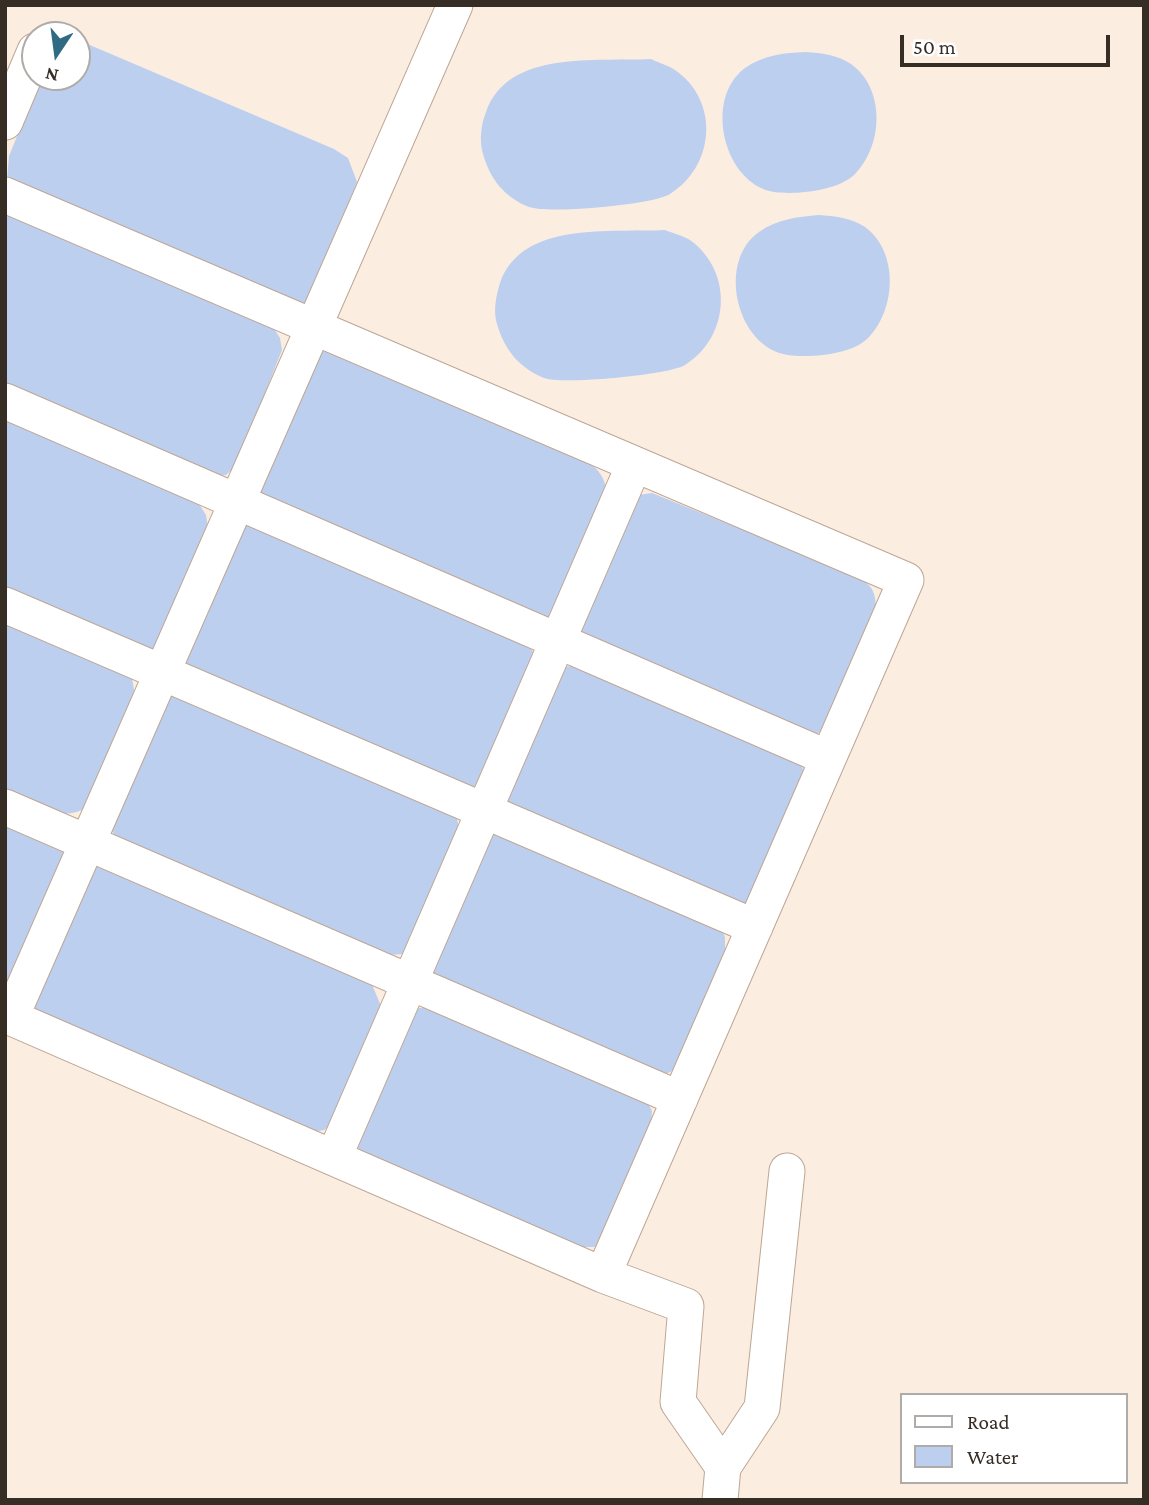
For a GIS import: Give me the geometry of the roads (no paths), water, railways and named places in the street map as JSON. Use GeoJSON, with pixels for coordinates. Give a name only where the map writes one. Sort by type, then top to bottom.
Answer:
{"type":"FeatureCollection","features":[{"type":"Feature","properties":{"kind":"lane"},"geometry":{"type":"LineString","coordinates":[[455,5],[8,1016],[603,1275],[686,1306],[678,1402],[722,1484]]}},
{"type":"Feature","properties":{"kind":"lane"},"geometry":{"type":"LineString","coordinates":[[5,122],[21,85]]}},
{"type":"Feature","properties":{"kind":"lane"},"geometry":{"type":"LineString","coordinates":[[5,195],[906,580],[603,1275]]}},
{"type":"Feature","properties":{"kind":"lane"},"geometry":{"type":"LineString","coordinates":[[5,401],[828,758]]}},
{"type":"Feature","properties":{"kind":"lane"},"geometry":{"type":"LineString","coordinates":[[334,1157],[634,465]]}},
{"type":"Feature","properties":{"kind":"lane"},"geometry":{"type":"LineString","coordinates":[[5,605],[755,927]]}},
{"type":"Feature","properties":{"kind":"lane"},"geometry":{"type":"LineString","coordinates":[[5,807],[680,1099]]}},
{"type":"Feature","properties":{"kind":"lane"},"geometry":{"type":"LineString","coordinates":[[722,1484],[762,1408],[787,1171]]}},
{"type":"Feature","properties":{"kind":"water"},"geometry":{"type":"Polygon","coordinates":[[[91,46],[334,149],[348,158],[357,182],[311,298],[301,306],[7,180],[9,156],[35,91],[91,91],[91,46]]]}},
{"type":"Feature","properties":{"kind":"water"},"geometry":{"type":"Polygon","coordinates":[[[806,52],[841,58],[862,75],[875,102],[875,133],[864,162],[848,180],[817,190],[774,192],[757,186],[742,174],[732,157],[725,139],[725,99],[732,82],[745,68],[774,56],[806,52]]]}},
{"type":"Feature","properties":{"kind":"water"},"geometry":{"type":"Polygon","coordinates":[[[651,59],[672,68],[690,83],[700,99],[705,115],[703,151],[685,182],[670,194],[644,202],[557,209],[529,207],[512,198],[499,186],[483,154],[482,127],[486,112],[497,92],[513,78],[534,68],[556,63],[651,59]]]}},
{"type":"Feature","properties":{"kind":"water"},"geometry":{"type":"Polygon","coordinates":[[[5,210],[273,327],[280,338],[282,350],[236,466],[226,475],[213,476],[5,389],[5,210]]]}},
{"type":"Feature","properties":{"kind":"water"},"geometry":{"type":"Polygon","coordinates":[[[819,215],[854,221],[876,238],[888,265],[889,296],[878,325],[862,343],[831,354],[788,355],[770,349],[756,337],[745,321],[738,302],[738,263],[746,246],[759,232],[788,219],[819,215]]]}},
{"type":"Feature","properties":{"kind":"water"},"geometry":{"type":"Polygon","coordinates":[[[665,230],[690,240],[704,253],[720,286],[718,322],[700,353],[675,369],[615,378],[571,380],[544,378],[527,369],[514,357],[500,333],[496,319],[500,283],[511,263],[528,249],[548,239],[571,234],[665,230]]]}},
{"type":"Feature","properties":{"kind":"water"},"geometry":{"type":"Polygon","coordinates":[[[328,351],[584,459],[600,473],[607,492],[551,616],[538,618],[272,506],[258,490],[314,352],[328,351]]]}},
{"type":"Feature","properties":{"kind":"water"},"geometry":{"type":"Polygon","coordinates":[[[5,417],[199,504],[206,515],[208,528],[152,652],[5,598],[5,417]]]}},
{"type":"Feature","properties":{"kind":"water"},"geometry":{"type":"Polygon","coordinates":[[[652,493],[859,577],[871,588],[875,596],[876,612],[827,727],[818,733],[804,734],[582,632],[580,621],[638,495],[652,493]]]}},
{"type":"Feature","properties":{"kind":"water"},"geometry":{"type":"Polygon","coordinates":[[[256,523],[526,641],[533,652],[535,664],[480,789],[467,790],[192,672],[186,663],[185,650],[242,525],[256,523]]]}},
{"type":"Feature","properties":{"kind":"water"},"geometry":{"type":"Polygon","coordinates":[[[5,612],[132,678],[134,690],[130,707],[88,806],[79,811],[58,813],[36,807],[5,793],[5,612]]]}},
{"type":"Feature","properties":{"kind":"water"},"geometry":{"type":"Polygon","coordinates":[[[578,665],[797,756],[803,769],[802,784],[754,899],[745,904],[508,804],[507,792],[564,667],[578,665]]]}},
{"type":"Feature","properties":{"kind":"water"},"geometry":{"type":"Polygon","coordinates":[[[166,690],[457,818],[459,830],[403,954],[390,955],[116,837],[110,828],[166,690]]]}},
{"type":"Feature","properties":{"kind":"water"},"geometry":{"type":"Polygon","coordinates":[[[5,815],[57,841],[64,852],[5,989],[5,815]]]}},
{"type":"Feature","properties":{"kind":"water"},"geometry":{"type":"Polygon","coordinates":[[[501,834],[720,926],[725,937],[725,953],[677,1068],[668,1073],[654,1075],[431,973],[487,836],[501,834]]]}},
{"type":"Feature","properties":{"kind":"water"},"geometry":{"type":"Polygon","coordinates":[[[101,865],[371,982],[381,1006],[335,1122],[324,1130],[312,1132],[37,1013],[31,1004],[87,866],[101,865]]]}},
{"type":"Feature","properties":{"kind":"water"},"geometry":{"type":"Polygon","coordinates":[[[427,1007],[646,1099],[652,1111],[651,1126],[603,1241],[594,1247],[580,1247],[363,1155],[357,1146],[413,1009],[427,1007]]]}}]}
